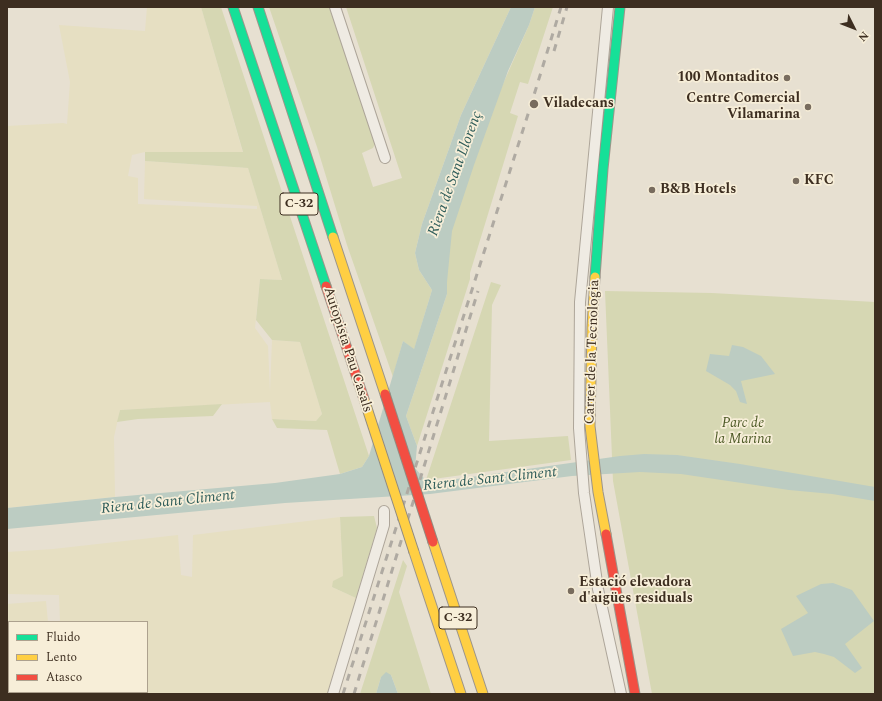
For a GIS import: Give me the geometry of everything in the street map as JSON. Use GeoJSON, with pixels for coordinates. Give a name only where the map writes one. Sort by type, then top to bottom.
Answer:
{"type":"FeatureCollection","features":[{"type":"Feature","properties":{"kind":"main road","name":"Autopista Pau Casals"},"geometry":{"type":"LineString","coordinates":[[233,7],[461,694]]}},
{"type":"Feature","properties":{"kind":"main road","name":"Autopista Pau Casals"},"geometry":{"type":"LineString","coordinates":[[258,7],[483,694]]}},
{"type":"Feature","properties":{"kind":"main road","name":"Carrer de la Tecnologia"},"geometry":{"type":"LineString","coordinates":[[620,7],[603,169],[592,327],[590,426],[598,492],[635,694]]}},
{"type":"Feature","properties":{"kind":"street"},"geometry":{"type":"LineString","coordinates":[[335,7],[385,158]]}},
{"type":"Feature","properties":{"kind":"street","name":"Carrer de la Tecnologia"},"geometry":{"type":"LineString","coordinates":[[608,7],[580,302],[579,428],[584,493],[598,589],[620,694]]}},
{"type":"Feature","properties":{"kind":"street"},"geometry":{"type":"LineString","coordinates":[[333,694],[384,525],[384,511]]}},
{"type":"Feature","properties":{"kind":"shaded area"},"geometry":{"type":"Polygon","coordinates":[[[147,7],[201,7],[243,153],[145,152],[132,155],[128,176],[138,178],[138,204],[257,209],[257,206],[144,199],[145,161],[248,168],[282,280],[260,279],[255,328],[268,346],[270,392],[272,340],[300,342],[322,414],[316,421],[272,419],[270,402],[120,410],[114,437],[115,497],[7,508],[7,126],[67,124],[70,82],[59,25],[145,31],[147,7]]]}},
{"type":"Feature","properties":{"kind":"shaded area"},"geometry":{"type":"Polygon","coordinates":[[[340,517],[343,576],[332,587],[356,598],[332,687],[333,694],[66,694],[148,693],[148,621],[60,621],[59,595],[7,594],[7,552],[53,549],[178,535],[181,575],[192,577],[193,535],[340,517]]]}},
{"type":"Feature","properties":{"kind":"shaded area"},"geometry":{"type":"Polygon","coordinates":[[[46,601],[48,621],[8,621],[8,693],[62,694],[7,694],[7,604],[46,601]]]}},
{"type":"Feature","properties":{"kind":"green space"},"geometry":{"type":"Polygon","coordinates":[[[201,7],[221,7],[369,456],[362,467],[340,474],[327,430],[277,428],[272,419],[316,421],[322,414],[300,342],[272,340],[256,320],[260,279],[282,280],[248,168],[145,161],[145,152],[243,152],[201,7]]]}},
{"type":"Feature","properties":{"kind":"green space"},"geometry":{"type":"Polygon","coordinates":[[[269,7],[329,7],[375,140],[373,148],[362,153],[373,187],[402,178],[346,7],[511,7],[461,115],[422,224],[415,253],[419,270],[432,290],[414,350],[403,341],[393,377],[347,245],[317,147],[269,7]]]}},
{"type":"Feature","properties":{"kind":"green space"},"geometry":{"type":"Polygon","coordinates":[[[535,7],[553,7],[528,84],[520,82],[510,113],[518,116],[470,273],[470,279],[417,446],[406,416],[447,294],[444,239],[476,145],[529,25],[535,7]]]}},
{"type":"Feature","properties":{"kind":"green space"},"geometry":{"type":"Polygon","coordinates":[[[491,282],[501,285],[492,305],[489,441],[568,436],[571,460],[426,480],[491,282]]]}},
{"type":"Feature","properties":{"kind":"green space","name":"Parc de la Marina"},"geometry":{"type":"Polygon","coordinates":[[[605,291],[712,293],[875,302],[875,694],[652,694],[613,481],[605,291]]]}},
{"type":"Feature","properties":{"kind":"green space"},"geometry":{"type":"Polygon","coordinates":[[[222,404],[213,416],[138,419],[117,422],[120,410],[222,404]]]}},
{"type":"Feature","properties":{"kind":"green space"},"geometry":{"type":"Polygon","coordinates":[[[374,516],[377,528],[356,598],[332,587],[333,581],[343,576],[340,517],[374,516]]]}},
{"type":"Feature","properties":{"kind":"green space"},"geometry":{"type":"Polygon","coordinates":[[[403,560],[407,566],[399,592],[431,694],[398,694],[391,675],[381,677],[376,694],[360,694],[403,560]]]}},
{"type":"Feature","properties":{"kind":"water"},"geometry":{"type":"Polygon","coordinates":[[[511,7],[535,7],[529,25],[508,71],[452,231],[447,294],[406,416],[417,446],[415,468],[428,483],[620,456],[644,454],[677,455],[875,487],[875,501],[681,474],[640,472],[572,476],[430,494],[285,503],[7,529],[7,508],[275,483],[340,474],[362,467],[369,456],[403,341],[414,349],[432,290],[419,270],[415,253],[422,224],[461,115],[511,7]]]}},
{"type":"Feature","properties":{"kind":"water"},"geometry":{"type":"Polygon","coordinates":[[[732,345],[743,347],[761,356],[775,374],[741,381],[747,404],[740,402],[736,391],[730,385],[706,371],[710,354],[729,356],[732,345]]]}},
{"type":"Feature","properties":{"kind":"water"},"geometry":{"type":"Polygon","coordinates":[[[833,583],[852,590],[874,621],[845,644],[862,668],[855,673],[834,657],[824,654],[815,652],[793,656],[781,629],[808,613],[796,596],[821,584],[833,583]]]}},
{"type":"Feature","properties":{"kind":"water"},"geometry":{"type":"Polygon","coordinates":[[[386,672],[391,675],[398,694],[376,694],[381,677],[386,672]]]}},
{"type":"Feature","properties":{"kind":"railway"},"geometry":{"type":"LineString","coordinates":[[343,694],[561,7]]}},
{"type":"Feature","properties":{"kind":"railway"},"geometry":{"type":"LineString","coordinates":[[554,51],[567,7]]}},
{"type":"Feature","properties":{"kind":"railway"},"geometry":{"type":"LineString","coordinates":[[354,694],[478,291]]}},
{"type":"Feature","properties":{"kind":"traffic: fast"},"geometry":{"type":"LineString","coordinates":[[233,7],[326,286]]}},
{"type":"Feature","properties":{"kind":"traffic: fast"},"geometry":{"type":"LineString","coordinates":[[258,7],[333,237]]}},
{"type":"Feature","properties":{"kind":"traffic: fast"},"geometry":{"type":"LineString","coordinates":[[595,277],[603,169],[620,7]]}},
{"type":"Feature","properties":{"kind":"traffic: slow"},"geometry":{"type":"LineString","coordinates":[[333,237],[385,394]]}},
{"type":"Feature","properties":{"kind":"traffic: slow"},"geometry":{"type":"LineString","coordinates":[[595,277],[592,327],[590,426],[598,492],[606,534]]}},
{"type":"Feature","properties":{"kind":"traffic: slow"},"geometry":{"type":"LineString","coordinates":[[365,402],[414,552]]}},
{"type":"Feature","properties":{"kind":"traffic: slow"},"geometry":{"type":"LineString","coordinates":[[433,542],[483,694]]}},
{"type":"Feature","properties":{"kind":"traffic: slow"},"geometry":{"type":"LineString","coordinates":[[414,552],[461,694]]}},
{"type":"Feature","properties":{"kind":"traffic: jam"},"geometry":{"type":"LineString","coordinates":[[326,286],[365,402]]}},
{"type":"Feature","properties":{"kind":"traffic: jam"},"geometry":{"type":"LineString","coordinates":[[385,394],[433,542]]}},
{"type":"Feature","properties":{"kind":"traffic: jam"},"geometry":{"type":"LineString","coordinates":[[606,534],[635,694]]}},
{"type":"Feature","properties":{"kind":"place","name":"100 Montaditos"},"geometry":{"type":"Point","coordinates":[787,78]}},
{"type":"Feature","properties":{"kind":"place","name":"Viladecans"},"geometry":{"type":"Point","coordinates":[534,104]}},
{"type":"Feature","properties":{"kind":"place","name":"Centre Comercial Vilamarina"},"geometry":{"type":"Point","coordinates":[808,107]}},
{"type":"Feature","properties":{"kind":"place","name":"KFC"},"geometry":{"type":"Point","coordinates":[796,181]}},
{"type":"Feature","properties":{"kind":"place","name":"B&B Hotels"},"geometry":{"type":"Point","coordinates":[652,190]}},
{"type":"Feature","properties":{"kind":"place","name":"Estació elevadora d'aigües residuals"},"geometry":{"type":"Point","coordinates":[571,591]}},
{"type":"Feature","properties":{"kind":"water label","name":"Riera de Sant Llorenç"},"geometry":{"type":"Point","coordinates":[456,174]}},
{"type":"Feature","properties":{"kind":"water label","name":"Riera de Sant Climent"},"geometry":{"type":"Point","coordinates":[490,480]}},
{"type":"Feature","properties":{"kind":"water label","name":"Riera de Sant Climent"},"geometry":{"type":"Point","coordinates":[168,503]}}]}
